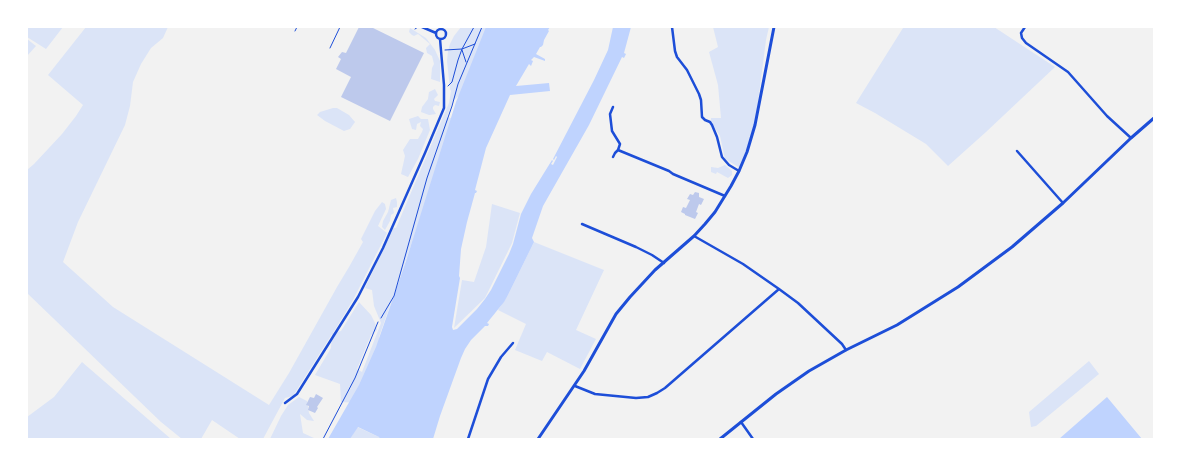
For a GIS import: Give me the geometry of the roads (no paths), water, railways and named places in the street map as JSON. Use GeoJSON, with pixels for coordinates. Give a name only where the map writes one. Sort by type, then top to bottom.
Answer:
{"type":"FeatureCollection","features":[{"type":"Feature","properties":{"kind":"street"},"geometry":{"type":"LineString","coordinates":[[285,403],[297,394],[358,297],[383,248],[444,108],[440,40],[437,38],[436,33],[422,27]]}},
{"type":"Feature","properties":{"kind":"street"},"geometry":{"type":"LineString","coordinates":[[672,27],[677,57],[687,70],[699,94],[701,100],[702,117],[705,120],[710,121],[712,125],[722,157],[729,165],[739,172]]}},
{"type":"Feature","properties":{"kind":"street"},"geometry":{"type":"LineString","coordinates":[[538,439],[575,386],[616,314],[655,270],[694,236],[715,212],[739,172],[755,125],[774,27]]}},
{"type":"Feature","properties":{"kind":"street"},"geometry":{"type":"LineString","coordinates":[[1025,27],[1021,33],[1022,38],[1026,43],[1068,72],[1107,116],[1131,138]]}},
{"type":"Feature","properties":{"kind":"street"},"geometry":{"type":"LineString","coordinates":[[436,33],[441,29],[445,32],[445,38],[440,40]]}},
{"type":"Feature","properties":{"kind":"street"},"geometry":{"type":"LineString","coordinates":[[613,107],[610,114],[612,131],[620,144],[613,157]]}},
{"type":"Feature","properties":{"kind":"street"},"geometry":{"type":"LineString","coordinates":[[720,439],[776,394],[809,371],[846,350],[897,325],[958,287],[1012,247],[1063,203],[1154,118]]}},
{"type":"Feature","properties":{"kind":"street"},"geometry":{"type":"LineString","coordinates":[[618,150],[725,196]]}},
{"type":"Feature","properties":{"kind":"street"},"geometry":{"type":"LineString","coordinates":[[1017,151],[1063,203]]}},
{"type":"Feature","properties":{"kind":"street"},"geometry":{"type":"LineString","coordinates":[[582,224],[636,247],[664,263]]}},
{"type":"Feature","properties":{"kind":"street"},"geometry":{"type":"LineString","coordinates":[[694,236],[743,264],[798,303],[842,344],[846,350]]}},
{"type":"Feature","properties":{"kind":"street"},"geometry":{"type":"LineString","coordinates":[[575,386],[595,394],[629,397],[648,397],[657,393],[671,383],[779,289]]}},
{"type":"Feature","properties":{"kind":"street"},"geometry":{"type":"LineString","coordinates":[[468,439],[488,380],[501,357],[513,343]]}},
{"type":"Feature","properties":{"kind":"street"},"geometry":{"type":"LineString","coordinates":[[741,422],[754,439]]}},
{"type":"Feature","properties":{"kind":"lane"},"geometry":{"type":"LineString","coordinates":[[295,31],[297,27]]}},
{"type":"Feature","properties":{"kind":"lane"},"geometry":{"type":"LineString","coordinates":[[330,48],[340,27]]}},
{"type":"Feature","properties":{"kind":"lane"},"geometry":{"type":"LineString","coordinates":[[323,439],[355,378],[378,322]]}},
{"type":"Feature","properties":{"kind":"water"},"geometry":{"type":"Polygon","coordinates":[[[486,27],[550,27],[543,45],[536,54],[545,59],[545,61],[534,57],[531,60],[533,61],[531,66],[529,64],[516,86],[549,83],[550,91],[510,95],[486,148],[475,190],[477,191],[475,193],[467,222],[461,249],[460,278],[452,327],[453,330],[457,329],[477,309],[491,290],[513,244],[521,214],[531,194],[552,160],[553,161],[551,164],[553,165],[557,157],[556,156],[554,160],[553,159],[608,50],[613,27],[631,27],[624,53],[626,54],[624,58],[622,57],[589,125],[543,206],[532,238],[534,242],[508,295],[487,323],[489,324],[488,326],[485,326],[471,340],[465,349],[433,439],[380,439],[379,437],[358,427],[350,439],[328,439],[359,385],[376,347],[406,261],[456,102],[486,27]]]}},
{"type":"Feature","properties":{"kind":"water"},"geometry":{"type":"Polygon","coordinates":[[[1107,397],[1142,439],[1059,439],[1107,397]]]}}]}
